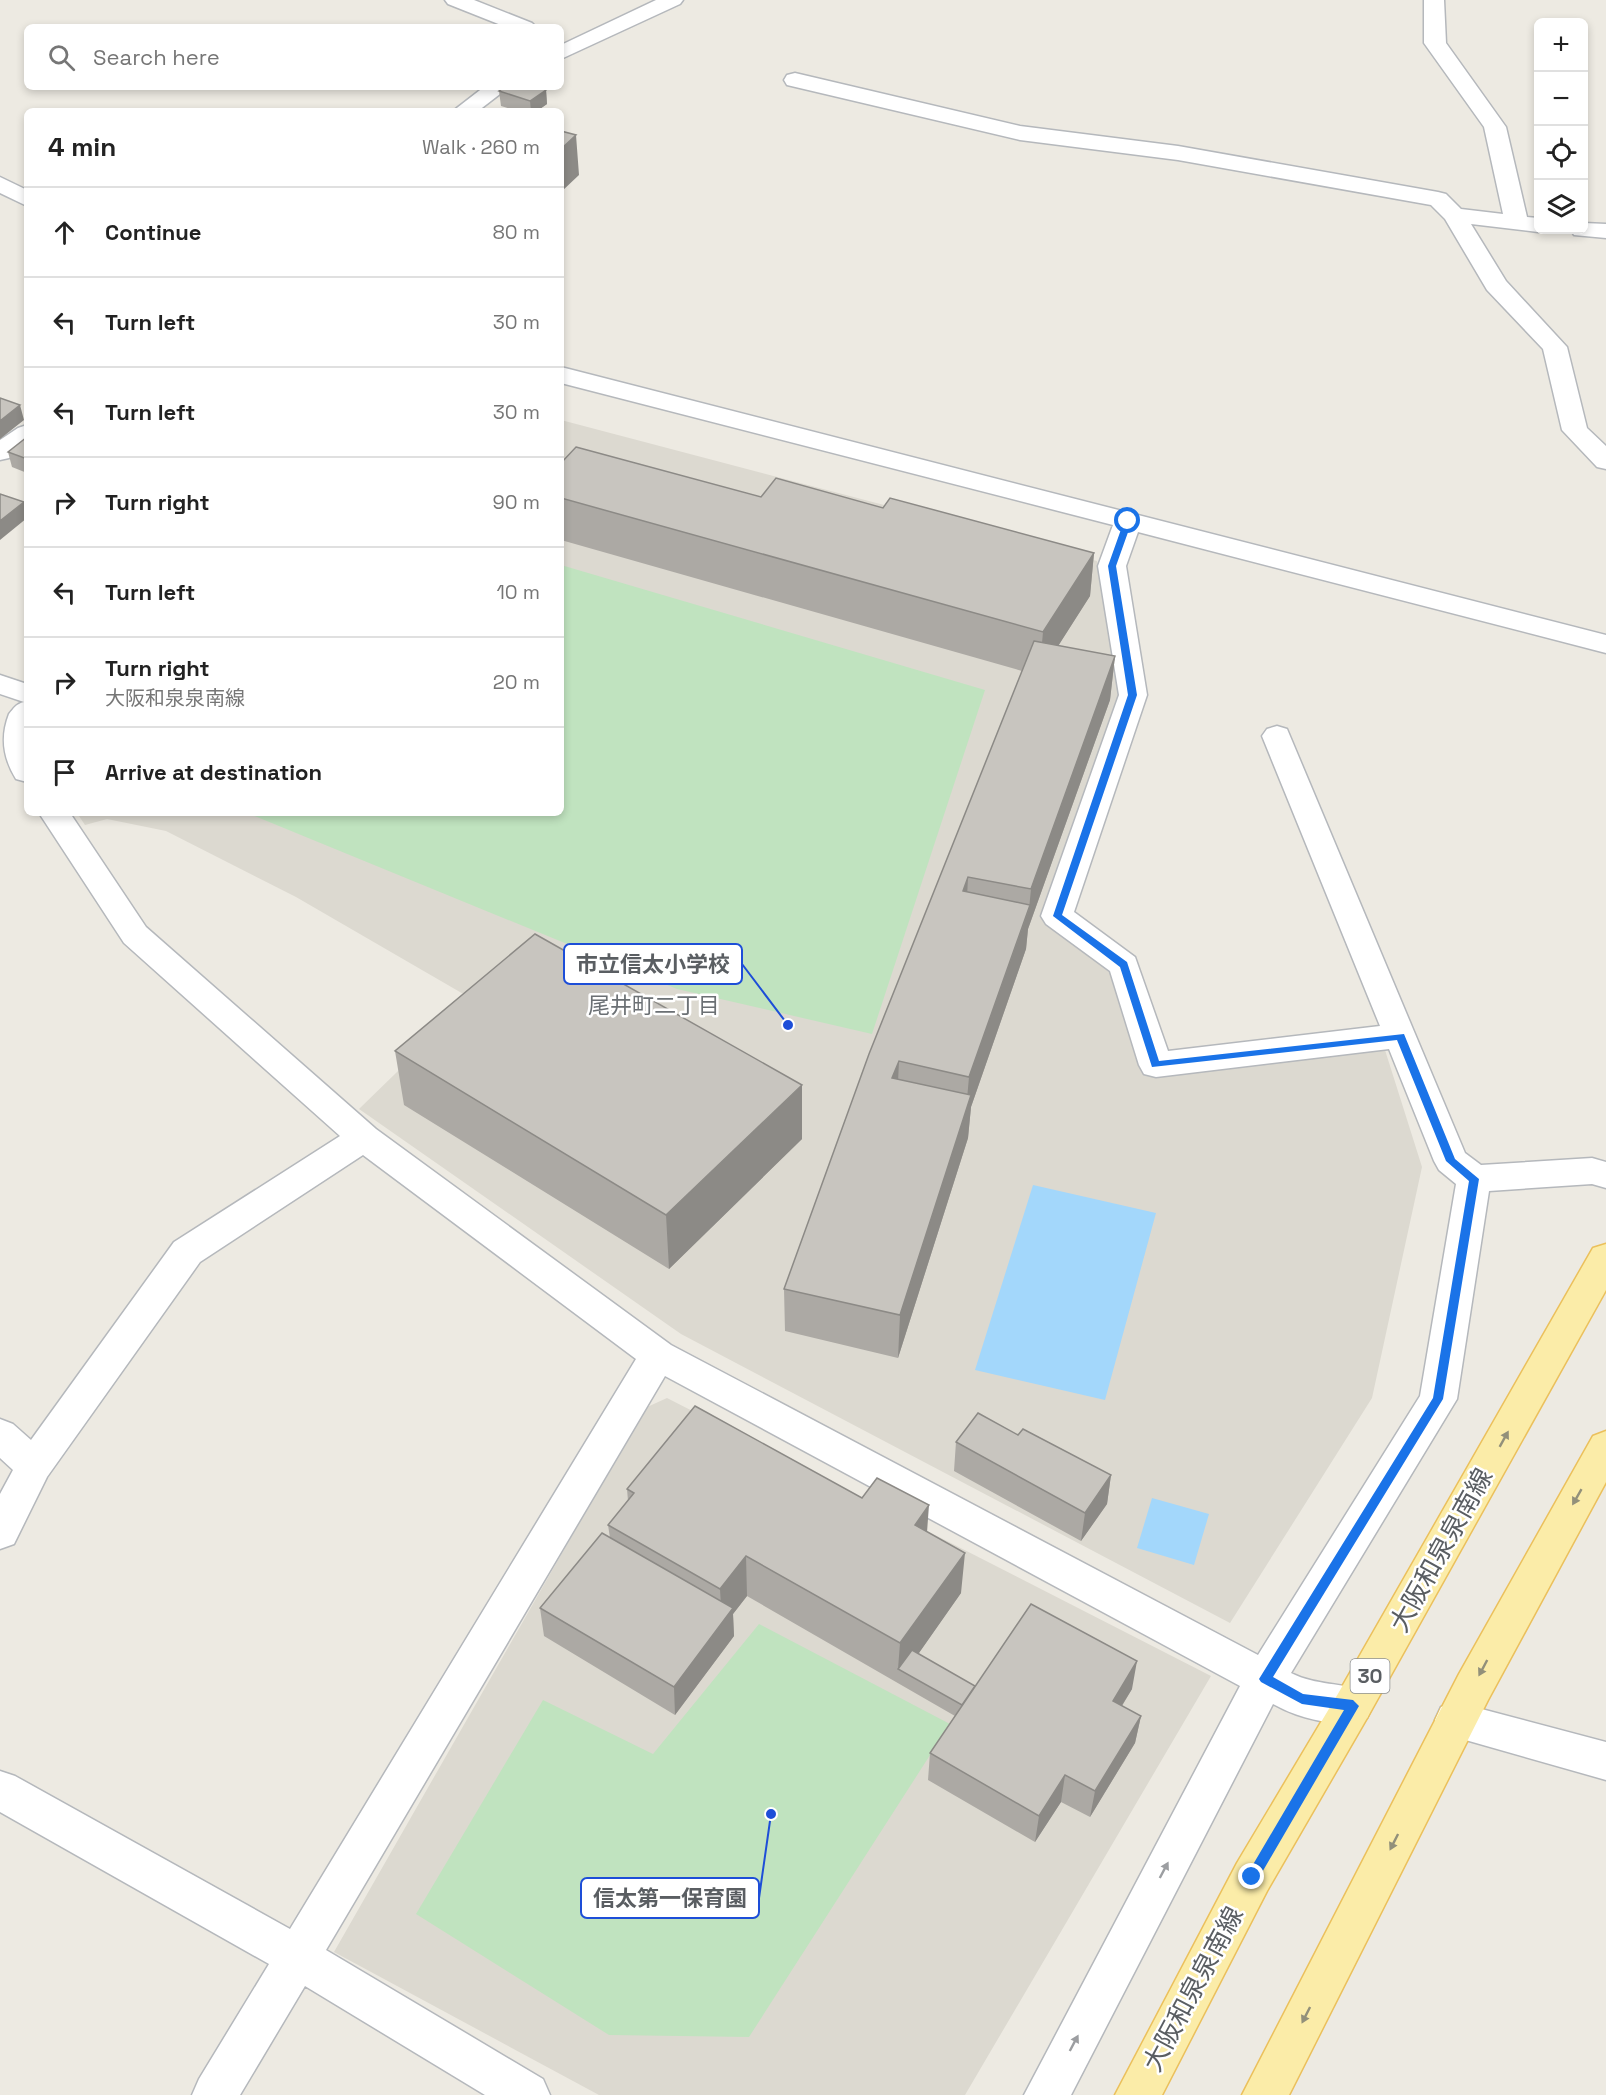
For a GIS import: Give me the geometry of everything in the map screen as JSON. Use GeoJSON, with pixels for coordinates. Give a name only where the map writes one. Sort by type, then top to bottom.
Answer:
{"type":"FeatureCollection","features":[{"type":"Feature","properties":{"kind":"main road","name":"大阪和泉泉南線"},"geometry":{"type":"LineString","coordinates":[[1138,2095],[1252,1877],[1353,1706],[1606,1258]]}},
{"type":"Feature","properties":{"kind":"main road"},"geometry":{"type":"LineString","coordinates":[[1266,2095],[1455,1720],[1532,1575],[1606,1446]]}},
{"type":"Feature","properties":{"kind":"street"},"geometry":{"type":"LineString","coordinates":[[455,0],[517,24]]}},
{"type":"Feature","properties":{"kind":"street"},"geometry":{"type":"LineString","coordinates":[[566,47],[673,0]]}},
{"type":"Feature","properties":{"kind":"street"},"geometry":{"type":"LineString","coordinates":[[1434,0],[1435,43],[1494,127],[1528,224],[1454,215]]}},
{"type":"Feature","properties":{"kind":"street"},"geometry":{"type":"LineString","coordinates":[[795,80],[1020,133],[1178,153],[1438,199],[1454,215],[1496,285],[1555,347],[1575,430],[1606,461]]}},
{"type":"Feature","properties":{"kind":"street"},"geometry":{"type":"LineString","coordinates":[[468,108],[494,90]]}},
{"type":"Feature","properties":{"kind":"street"},"geometry":{"type":"LineString","coordinates":[[0,184],[24,197]]}},
{"type":"Feature","properties":{"kind":"street"},"geometry":{"type":"LineString","coordinates":[[1588,230],[1606,231]]}},
{"type":"Feature","properties":{"kind":"street"},"geometry":{"type":"LineString","coordinates":[[564,376],[1606,644]]}},
{"type":"Feature","properties":{"kind":"street"},"geometry":{"type":"LineString","coordinates":[[0,452],[24,435]]}},
{"type":"Feature","properties":{"kind":"street"},"geometry":{"type":"LineString","coordinates":[[1128,521],[1112,566],[1133,695],[1057,916],[1124,965],[1156,1065],[1400,1036]]}},
{"type":"Feature","properties":{"kind":"street"},"geometry":{"type":"LineString","coordinates":[[0,684],[24,693]]}},
{"type":"Feature","properties":{"kind":"street"},"geometry":{"type":"LineString","coordinates":[[24,714],[14,740],[24,768]]}},
{"type":"Feature","properties":{"kind":"street"},"geometry":{"type":"LineString","coordinates":[[1277,736],[1451,1161],[1474,1179],[1592,1171],[1606,1175]]}},
{"type":"Feature","properties":{"kind":"street"},"geometry":{"type":"LineString","coordinates":[[56,816],[135,935],[364,1138],[658,1355],[1302,1699],[1353,1706]]}},
{"type":"Feature","properties":{"kind":"street"},"geometry":{"type":"LineString","coordinates":[[0,1532],[34,1466],[187,1252],[364,1138]]}},
{"type":"Feature","properties":{"kind":"street"},"geometry":{"type":"LineString","coordinates":[[1047,2095],[1265,1679],[1438,1399],[1474,1179]]}},
{"type":"Feature","properties":{"kind":"street"},"geometry":{"type":"LineString","coordinates":[[215,2095],[658,1355]]}},
{"type":"Feature","properties":{"kind":"street"},"geometry":{"type":"LineString","coordinates":[[0,1435],[34,1466]]}},
{"type":"Feature","properties":{"kind":"street"},"geometry":{"type":"LineString","coordinates":[[1455,1720],[1606,1761]]}},
{"type":"Feature","properties":{"kind":"street"},"geometry":{"type":"LineString","coordinates":[[0,1790],[298,1957],[527,2095]]}},
{"type":"Feature","properties":{"kind":"shaded area"},"geometry":{"type":"Polygon","coordinates":[[[564,421],[1097,561],[1120,694],[1047,921],[1112,974],[1147,1076],[1385,1050],[1422,1167],[1372,1398],[1230,1623],[681,1334],[359,1109],[472,999],[296,897],[166,831],[107,819],[85,825],[79,816],[564,816],[564,421]]]}},
{"type":"Feature","properties":{"kind":"shaded area"},"geometry":{"type":"Polygon","coordinates":[[[667,1398],[1211,1676],[965,2095],[599,2095],[334,1952],[645,1408],[667,1398]]]}},
{"type":"Feature","properties":{"kind":"green space"},"geometry":{"type":"Polygon","coordinates":[[[564,566],[985,690],[872,1034],[677,989],[254,816],[564,816],[564,566]]]}},
{"type":"Feature","properties":{"kind":"green space"},"geometry":{"type":"Polygon","coordinates":[[[759,1624],[950,1724],[749,2037],[609,2035],[416,1914],[543,1700],[653,1754],[759,1624]]]}},
{"type":"Feature","properties":{"kind":"water"},"geometry":{"type":"Polygon","coordinates":[[[1033,1185],[1156,1213],[1105,1400],[975,1370],[1033,1185]]]}},
{"type":"Feature","properties":{"kind":"water"},"geometry":{"type":"Polygon","coordinates":[[[1152,1498],[1209,1514],[1194,1565],[1137,1548],[1152,1498]]]}},
{"type":"Feature","properties":{"kind":"building"},"geometry":{"type":"Polygon","coordinates":[[[500,90],[546,90],[530,101],[499,91],[500,90]]]}},
{"type":"Feature","properties":{"kind":"building"},"geometry":{"type":"Polygon","coordinates":[[[564,132],[576,135],[564,146],[564,132]]]}},
{"type":"Feature","properties":{"kind":"building"},"geometry":{"type":"Polygon","coordinates":[[[0,398],[20,405],[0,421],[0,398]]]}},
{"type":"Feature","properties":{"kind":"building"},"geometry":{"type":"Polygon","coordinates":[[[24,439],[24,458],[8,452],[24,439]]]}},
{"type":"Feature","properties":{"kind":"building"},"geometry":{"type":"Polygon","coordinates":[[[576,447],[761,497],[776,478],[883,508],[890,498],[1094,553],[1043,632],[564,499],[564,460],[576,447]]]}},
{"type":"Feature","properties":{"kind":"building"},"geometry":{"type":"Polygon","coordinates":[[[0,494],[24,502],[0,521],[0,494]]]}},
{"type":"Feature","properties":{"kind":"building"},"geometry":{"type":"Polygon","coordinates":[[[1034,641],[1115,656],[1031,889],[968,877],[963,891],[1030,905],[969,1077],[899,1061],[892,1078],[971,1095],[900,1315],[784,1289],[869,1054],[1034,641]]]}},
{"type":"Feature","properties":{"kind":"building"},"geometry":{"type":"Polygon","coordinates":[[[535,934],[802,1085],[666,1215],[395,1051],[535,934]]]}},
{"type":"Feature","properties":{"kind":"building"},"geometry":{"type":"Polygon","coordinates":[[[695,1406],[862,1498],[877,1478],[929,1505],[915,1525],[965,1553],[900,1643],[746,1556],[720,1589],[608,1525],[634,1493],[627,1489],[695,1406]]]}},
{"type":"Feature","properties":{"kind":"building"},"geometry":{"type":"Polygon","coordinates":[[[978,1413],[1018,1435],[1023,1429],[1111,1475],[1085,1513],[956,1442],[978,1413]]]}},
{"type":"Feature","properties":{"kind":"building"},"geometry":{"type":"Polygon","coordinates":[[[602,1533],[733,1608],[674,1687],[540,1608],[602,1533]]]}},
{"type":"Feature","properties":{"kind":"building"},"geometry":{"type":"Polygon","coordinates":[[[1031,1604],[1137,1661],[1113,1701],[1141,1716],[1095,1791],[1065,1775],[1039,1816],[930,1753],[1031,1604]]]}},
{"type":"Feature","properties":{"kind":"building"},"geometry":{"type":"Polygon","coordinates":[[[912,1650],[975,1686],[962,1705],[898,1669],[912,1650]]]}},
{"type":"Feature","properties":{"kind":"place","name":"市立信太小学校"},"geometry":{"type":"Point","coordinates":[788,1025]}},
{"type":"Feature","properties":{"kind":"place","name":"信太第一保育園"},"geometry":{"type":"Point","coordinates":[771,1814]}},
{"type":"Feature","properties":{"kind":"district","name":"尾井町二丁目"},"geometry":{"type":"Point","coordinates":[654,1005]}},
{"type":"Feature","properties":{"kind":"route"},"geometry":{"type":"LineString","coordinates":[[1128,521],[1112,566],[1133,695],[1057,916],[1124,965],[1156,1065],[1400,1036],[1451,1161],[1474,1179],[1438,1399],[1265,1679],[1302,1699],[1353,1706],[1252,1877]]}}]}
